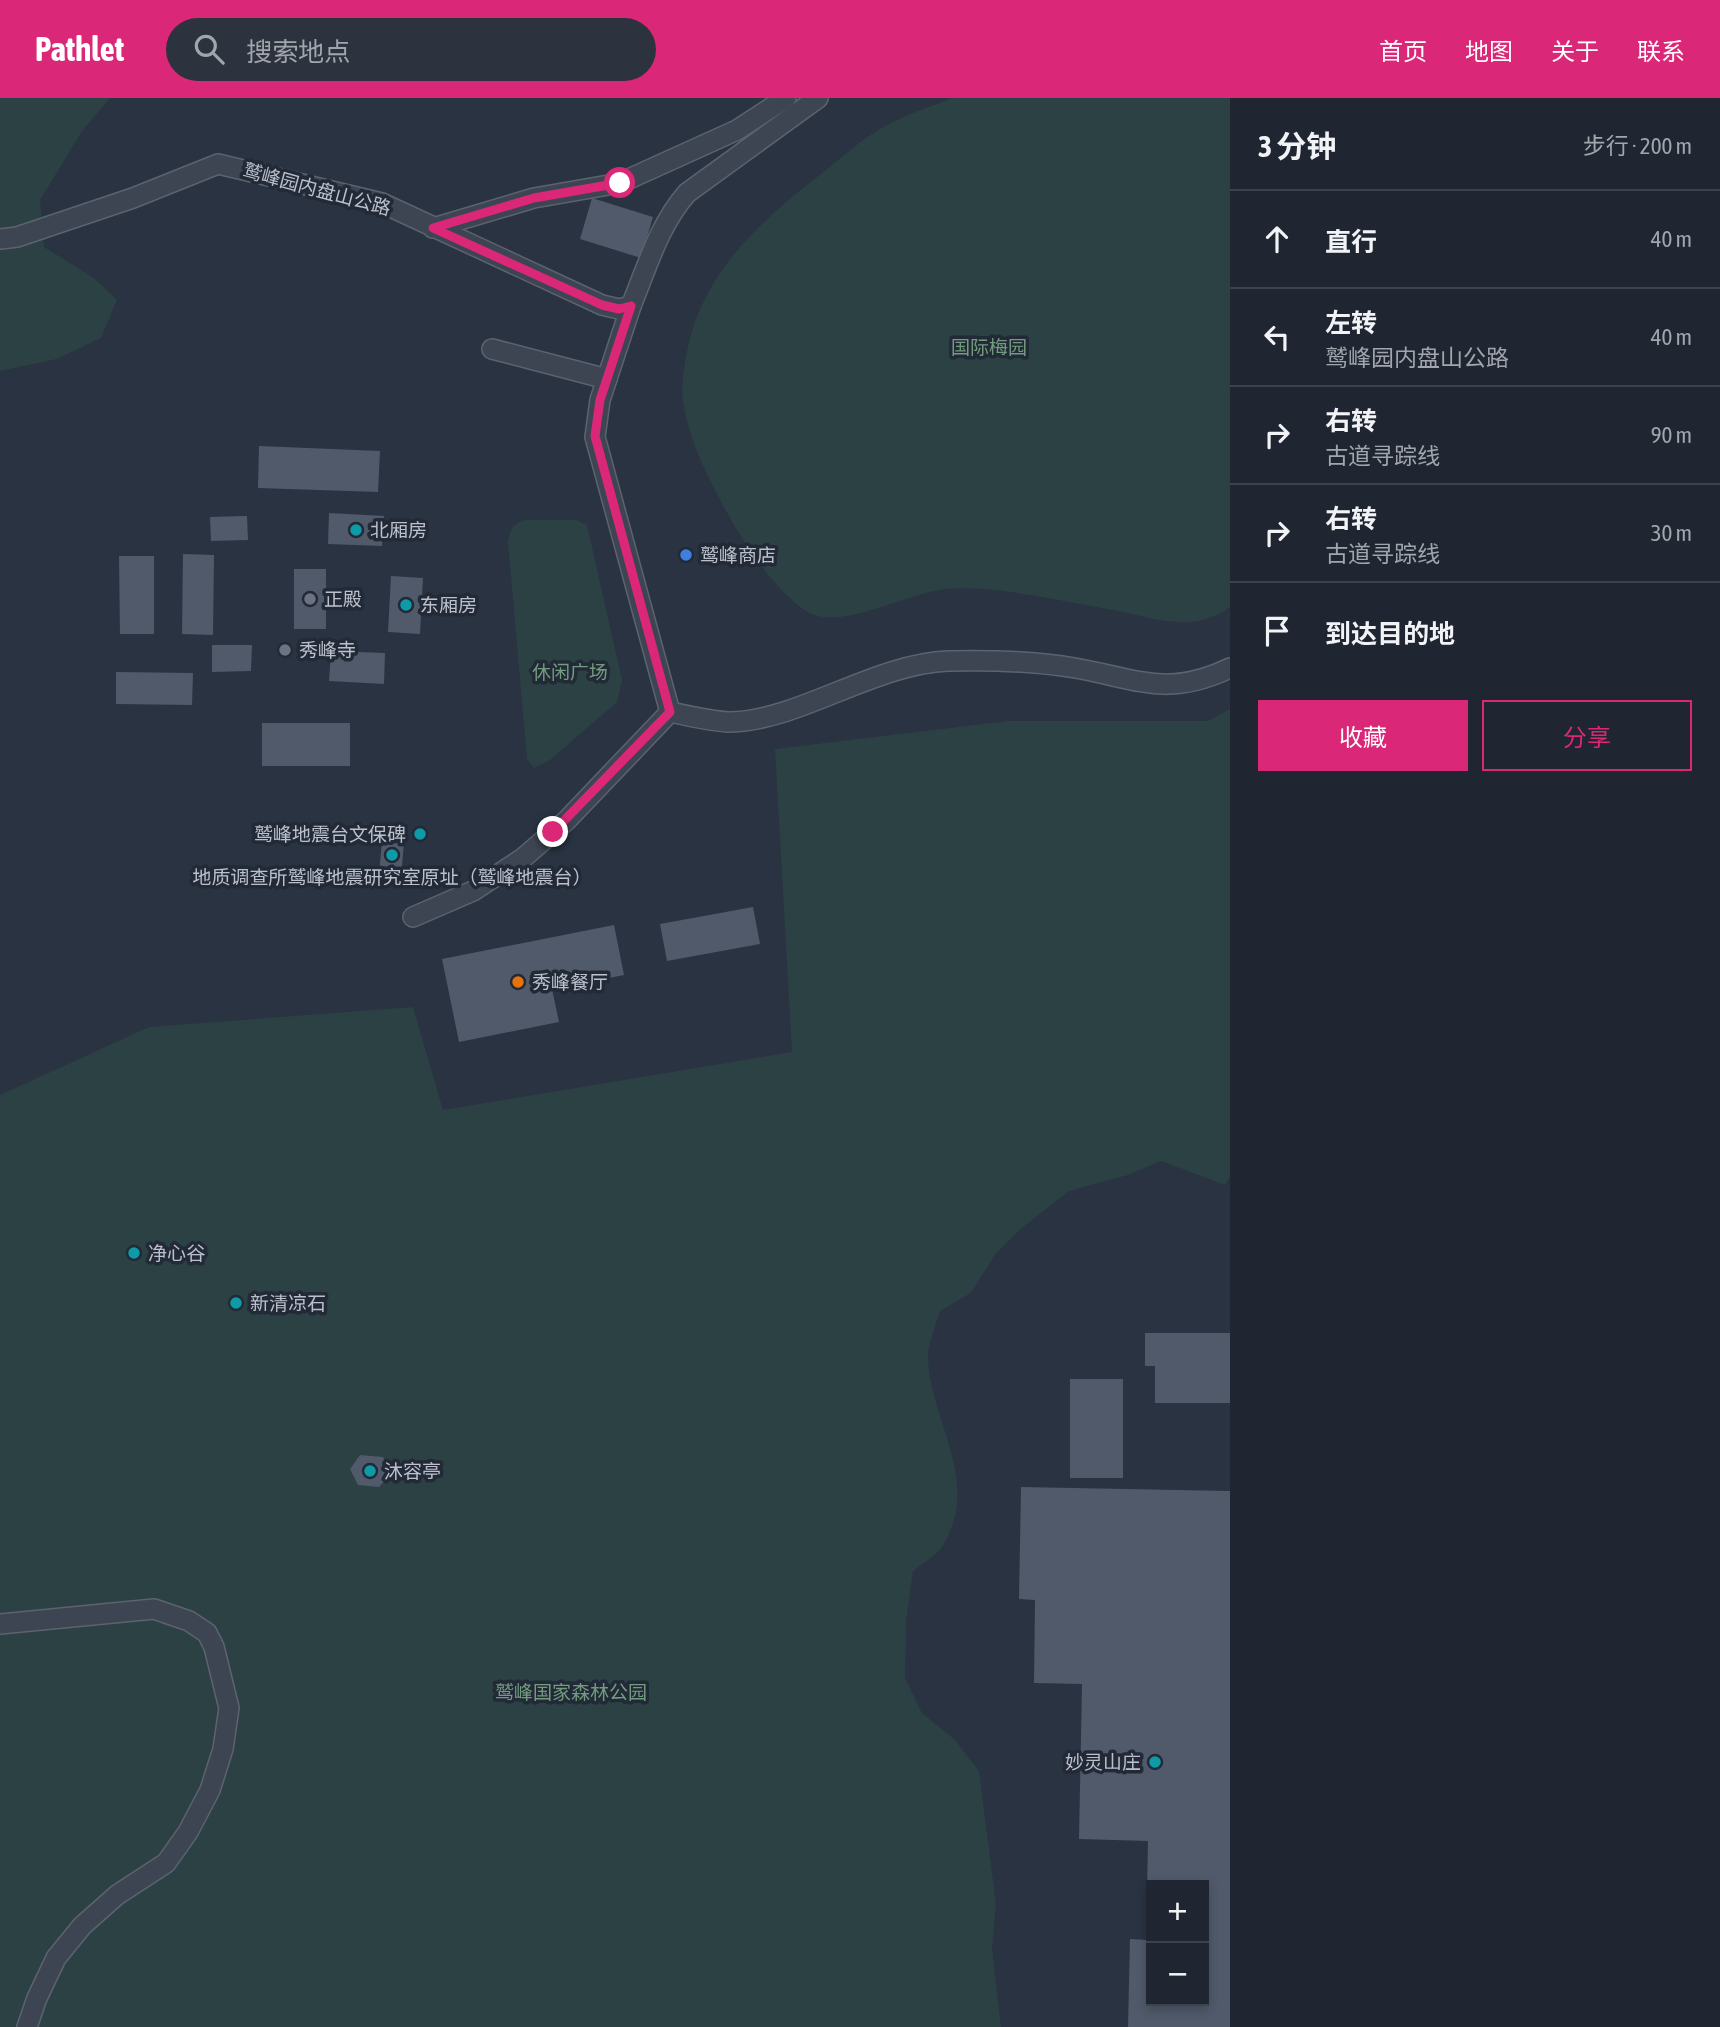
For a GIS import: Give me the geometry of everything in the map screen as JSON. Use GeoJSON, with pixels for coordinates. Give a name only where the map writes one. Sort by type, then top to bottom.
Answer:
{"type":"FeatureCollection","features":[{"type":"Feature","properties":{"kind":"lane"},"geometry":{"type":"LineString","coordinates":[[433,228],[534,198],[620,183],[737,130],[786,98]]}},
{"type":"Feature","properties":{"kind":"lane"},"geometry":{"type":"LineString","coordinates":[[670,712],[595,436],[597,412],[631,306],[672,210],[687,193],[818,98]]}},
{"type":"Feature","properties":{"kind":"lane","name":"鹫峰园内盘山公路"},"geometry":{"type":"LineString","coordinates":[[0,239],[17,237],[133,198],[218,164],[382,203],[602,305],[619,309],[631,306]]}},
{"type":"Feature","properties":{"kind":"lane"},"geometry":{"type":"LineString","coordinates":[[492,349],[607,379]]}},
{"type":"Feature","properties":{"kind":"lane"},"geometry":{"type":"LineString","coordinates":[[670,712],[730,722],[774,713],[873,677],[944,661],[995,661],[1075,668],[1154,686],[1181,685],[1230,668]]}},
{"type":"Feature","properties":{"kind":"lane"},"geometry":{"type":"LineString","coordinates":[[413,917],[473,891],[523,858],[567,820],[670,712]]}},
{"type":"Feature","properties":{"kind":"lane"},"geometry":{"type":"LineString","coordinates":[[0,1624],[154,1609],[189,1621],[207,1633],[214,1647],[229,1708],[223,1749],[210,1790],[188,1832],[166,1863],[108,1903],[82,1926],[56,1958],[27,2027]]}},
{"type":"Feature","properties":{"kind":"green space"},"geometry":{"type":"Polygon","coordinates":[[[0,98],[110,98],[82,131],[40,200],[44,247],[94,278],[117,300],[101,338],[57,359],[0,371],[0,98]]]}},
{"type":"Feature","properties":{"kind":"green space","name":"国际梅园"},"geometry":{"type":"Polygon","coordinates":[[[952,98],[1230,98],[1230,607],[1215,616],[1200,621],[1170,622],[1020,593],[967,588],[930,592],[855,614],[820,616],[806,611],[780,589],[756,559],[712,485],[688,427],[682,390],[694,324],[719,275],[753,232],[773,213],[858,144],[893,122],[952,98]]]}},
{"type":"Feature","properties":{"kind":"green space","name":"休闲广场"},"geometry":{"type":"Polygon","coordinates":[[[524,520],[576,520],[587,525],[622,680],[617,702],[550,760],[534,768],[527,759],[508,542],[513,528],[524,520]]]}},
{"type":"Feature","properties":{"kind":"green space","name":"鹫峰国家森林公园"},"geometry":{"type":"Polygon","coordinates":[[[1230,709],[1230,1176],[1225,1185],[1161,1161],[1128,1175],[1069,1191],[1023,1227],[996,1253],[971,1293],[940,1311],[929,1346],[931,1382],[951,1452],[957,1499],[953,1523],[942,1547],[913,1571],[906,1621],[905,1678],[922,1713],[954,1739],[979,1771],[996,1904],[992,1948],[1001,2027],[0,2027],[0,1095],[149,1027],[413,1007],[443,1110],[792,1052],[775,749],[1008,721],[1208,721],[1230,709]]]}},
{"type":"Feature","properties":{"kind":"building"},"geometry":{"type":"Polygon","coordinates":[[[592,198],[653,217],[641,258],[580,239],[592,198]]]}},
{"type":"Feature","properties":{"kind":"building"},"geometry":{"type":"Polygon","coordinates":[[[259,446],[380,451],[378,492],[258,488],[259,446]]]}},
{"type":"Feature","properties":{"kind":"building","name":"北厢房"},"geometry":{"type":"Polygon","coordinates":[[[329,513],[384,516],[382,546],[328,544],[329,513]]]}},
{"type":"Feature","properties":{"kind":"building"},"geometry":{"type":"Polygon","coordinates":[[[247,516],[248,540],[211,541],[210,517],[247,516]]]}},
{"type":"Feature","properties":{"kind":"building"},"geometry":{"type":"Polygon","coordinates":[[[183,554],[214,555],[213,635],[182,634],[183,554]]]}},
{"type":"Feature","properties":{"kind":"building"},"geometry":{"type":"Polygon","coordinates":[[[119,556],[154,556],[154,634],[120,634],[119,556]]]}},
{"type":"Feature","properties":{"kind":"building","name":"正殿"},"geometry":{"type":"Polygon","coordinates":[[[294,569],[326,569],[326,629],[294,629],[294,569]]]}},
{"type":"Feature","properties":{"kind":"building","name":"东厢房"},"geometry":{"type":"Polygon","coordinates":[[[391,576],[423,578],[420,634],[388,632],[391,576]]]}},
{"type":"Feature","properties":{"kind":"building"},"geometry":{"type":"Polygon","coordinates":[[[212,645],[252,645],[251,671],[212,672],[212,645]]]}},
{"type":"Feature","properties":{"kind":"building"},"geometry":{"type":"Polygon","coordinates":[[[331,651],[385,653],[384,684],[329,681],[331,651]]]}},
{"type":"Feature","properties":{"kind":"building"},"geometry":{"type":"Polygon","coordinates":[[[116,672],[193,673],[192,705],[116,704],[116,672]]]}},
{"type":"Feature","properties":{"kind":"building"},"geometry":{"type":"Polygon","coordinates":[[[262,723],[350,723],[350,766],[262,766],[262,723]]]}},
{"type":"Feature","properties":{"kind":"building","name":"地质调查所鹫峰地震研究室原址（鹫峰地震台）"},"geometry":{"type":"Polygon","coordinates":[[[383,830],[405,832],[401,876],[379,874],[383,830]]]}},
{"type":"Feature","properties":{"kind":"building"},"geometry":{"type":"Polygon","coordinates":[[[753,907],[760,944],[667,961],[660,924],[753,907]]]}},
{"type":"Feature","properties":{"kind":"building","name":"秀峰餐厅"},"geometry":{"type":"Polygon","coordinates":[[[614,925],[624,975],[552,989],[559,1022],[459,1042],[442,959],[614,925]]]}},
{"type":"Feature","properties":{"kind":"building"},"geometry":{"type":"Polygon","coordinates":[[[1145,1333],[1230,1333],[1230,1403],[1155,1403],[1155,1366],[1145,1366],[1145,1333]]]}},
{"type":"Feature","properties":{"kind":"building"},"geometry":{"type":"Polygon","coordinates":[[[1070,1379],[1123,1379],[1123,1478],[1070,1478],[1070,1379]]]}},
{"type":"Feature","properties":{"kind":"building","name":"沐容亭"},"geometry":{"type":"Polygon","coordinates":[[[360,1455],[383,1457],[391,1474],[379,1487],[358,1485],[350,1469],[360,1455]]]}},
{"type":"Feature","properties":{"kind":"building","name":"妙灵山庄"},"geometry":{"type":"Polygon","coordinates":[[[1021,1487],[1230,1491],[1230,2027],[1128,2027],[1130,1939],[1146,1940],[1146,2006],[1209,2006],[1209,1880],[1147,1880],[1148,1841],[1079,1839],[1082,1684],[1034,1683],[1035,1600],[1019,1599],[1021,1487]]]}},
{"type":"Feature","properties":{"kind":"place","name":"北厢房"},"geometry":{"type":"Point","coordinates":[356,530]}},
{"type":"Feature","properties":{"kind":"place","name":"鹫峰商店"},"geometry":{"type":"Point","coordinates":[686,555]}},
{"type":"Feature","properties":{"kind":"place","name":"正殿"},"geometry":{"type":"Point","coordinates":[310,599]}},
{"type":"Feature","properties":{"kind":"place","name":"东厢房"},"geometry":{"type":"Point","coordinates":[406,605]}},
{"type":"Feature","properties":{"kind":"place","name":"秀峰寺"},"geometry":{"type":"Point","coordinates":[285,650]}},
{"type":"Feature","properties":{"kind":"place","name":"鹫峰地震台文保碑"},"geometry":{"type":"Point","coordinates":[420,834]}},
{"type":"Feature","properties":{"kind":"place","name":"地质调查所鹫峰地震研究室原址（鹫峰地震台）"},"geometry":{"type":"Point","coordinates":[392,855]}},
{"type":"Feature","properties":{"kind":"place","name":"秀峰餐厅"},"geometry":{"type":"Point","coordinates":[518,982]}},
{"type":"Feature","properties":{"kind":"place","name":"净心谷"},"geometry":{"type":"Point","coordinates":[134,1253]}},
{"type":"Feature","properties":{"kind":"place","name":"新清凉石"},"geometry":{"type":"Point","coordinates":[236,1303]}},
{"type":"Feature","properties":{"kind":"place","name":"沐容亭"},"geometry":{"type":"Point","coordinates":[370,1471]}},
{"type":"Feature","properties":{"kind":"place","name":"妙灵山庄"},"geometry":{"type":"Point","coordinates":[1155,1762]}},
{"type":"Feature","properties":{"kind":"route"},"geometry":{"type":"LineString","coordinates":[[553,832],[617,770],[670,712],[595,436],[600,400],[631,306],[619,309],[602,305],[433,228],[534,198],[620,183]]}}]}
